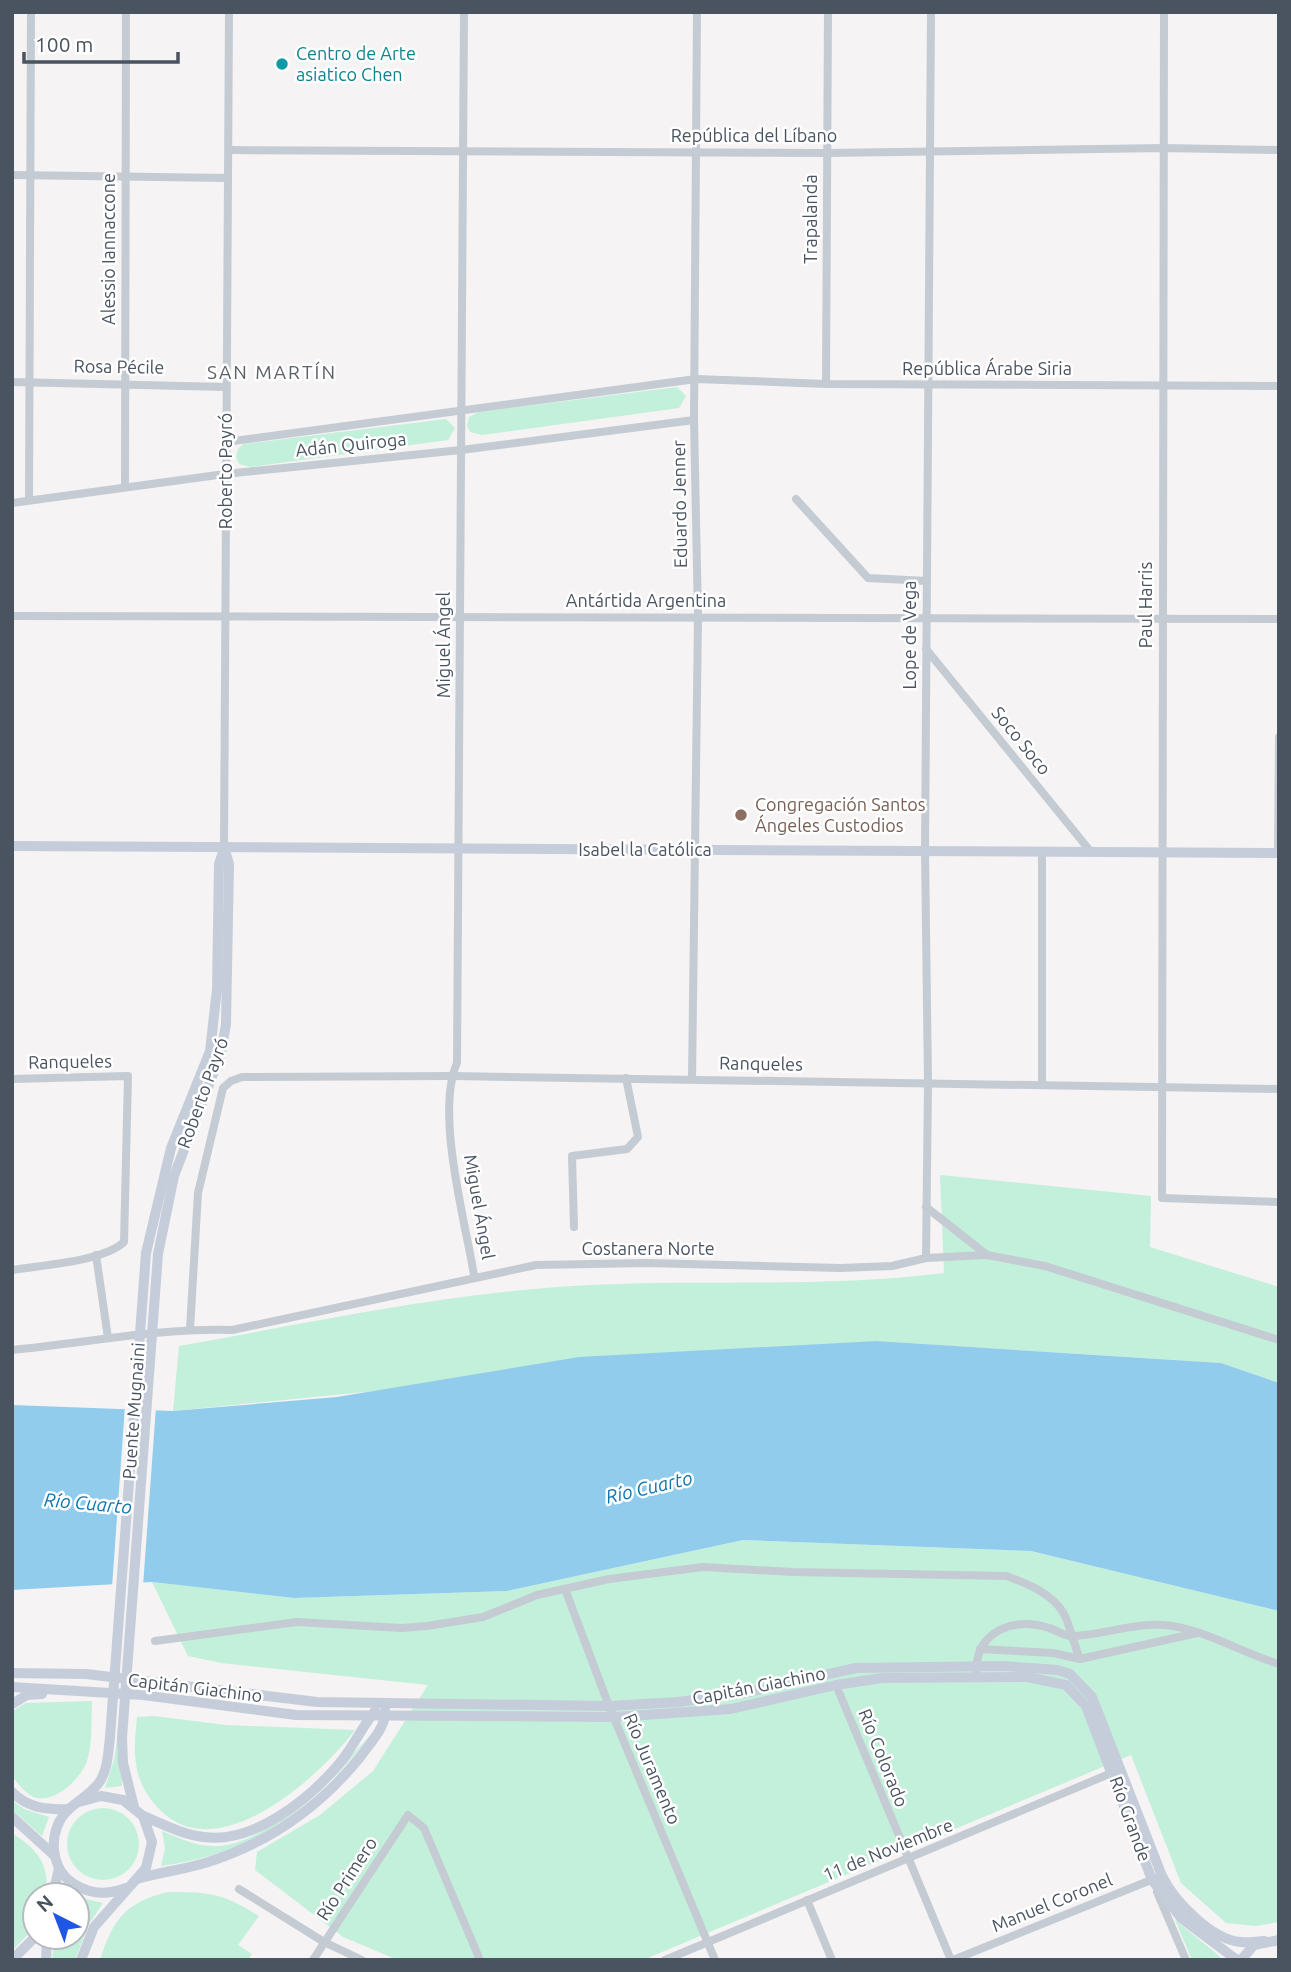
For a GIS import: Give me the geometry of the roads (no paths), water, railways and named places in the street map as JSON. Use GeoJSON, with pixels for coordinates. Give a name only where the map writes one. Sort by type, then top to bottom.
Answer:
{"type":"FeatureCollection","features":[{"type":"Feature","properties":{"kind":"main road","name":"Isabel la Católica"},"geometry":{"type":"LineString","coordinates":[[12,846],[1279,853]]}},
{"type":"Feature","properties":{"kind":"main road","name":"Roberto Payró"},"geometry":{"type":"LineString","coordinates":[[152,1253],[167,1161],[210,1051],[217,989],[219,864],[225,847]]}},
{"type":"Feature","properties":{"kind":"main road","name":"Puente Mugnaini"},"geometry":{"type":"LineString","coordinates":[[116,1738],[152,1253]]}},
{"type":"Feature","properties":{"kind":"main road","name":"Capitán Giachino"},"geometry":{"type":"LineString","coordinates":[[12,1673],[86,1674],[295,1700],[609,1706],[678,1702],[744,1693],[856,1668],[976,1672],[1027,1677],[1066,1685]]}},
{"type":"Feature","properties":{"kind":"main road","name":"Capitán Giachino"},"geometry":{"type":"LineString","coordinates":[[12,1687],[85,1690],[296,1715],[386,1714],[429,1718],[614,1717],[731,1709],[836,1685],[882,1678],[1040,1668],[1070,1674],[1092,1697],[1118,1770]]}},
{"type":"Feature","properties":{"kind":"main road","name":"Río Grande"},"geometry":{"type":"LineString","coordinates":[[1066,1685],[1086,1706],[1118,1770],[1157,1878]]}},
{"type":"Feature","properties":{"kind":"main road"},"geometry":{"type":"LineString","coordinates":[[12,1704],[27,1695],[85,1690]]}},
{"type":"Feature","properties":{"kind":"main road"},"geometry":{"type":"LineString","coordinates":[[116,1738],[97,1785],[69,1810],[55,1831],[55,1856],[59,1868],[69,1881],[83,1890],[98,1894],[114,1892],[133,1883],[208,1862],[292,1822],[337,1784],[377,1733],[386,1714],[383,1701]]}},
{"type":"Feature","properties":{"kind":"main road"},"geometry":{"type":"LineString","coordinates":[[143,1816],[203,1838],[246,1832],[306,1796],[337,1766],[383,1701]]}},
{"type":"Feature","properties":{"kind":"main road"},"geometry":{"type":"LineString","coordinates":[[116,1738],[134,1807]]}},
{"type":"Feature","properties":{"kind":"main road"},"geometry":{"type":"LineString","coordinates":[[12,1792],[23,1803],[52,1810],[69,1810]]}},
{"type":"Feature","properties":{"kind":"main road"},"geometry":{"type":"LineString","coordinates":[[79,1802],[90,1797],[112,1797],[134,1807],[143,1816],[149,1829],[150,1856],[133,1883],[94,1927],[81,1960]]}},
{"type":"Feature","properties":{"kind":"main road"},"geometry":{"type":"LineString","coordinates":[[12,1817],[55,1856]]}},
{"type":"Feature","properties":{"kind":"main road"},"geometry":{"type":"LineString","coordinates":[[56,1881],[59,1868]]}},
{"type":"Feature","properties":{"kind":"main road"},"geometry":{"type":"LineString","coordinates":[[1157,1878],[1181,1917],[1239,1960],[1254,1945],[1264,1941]]}},
{"type":"Feature","properties":{"kind":"main road"},"geometry":{"type":"LineString","coordinates":[[1157,1878],[1177,1900],[1214,1931],[1240,1942],[1279,1940]]}},
{"type":"Feature","properties":{"kind":"street"},"geometry":{"type":"LineString","coordinates":[[29,500],[30,12]]}},
{"type":"Feature","properties":{"kind":"street","name":"Alessio Iannaccone"},"geometry":{"type":"LineString","coordinates":[[125,486],[126,12]]}},
{"type":"Feature","properties":{"kind":"street","name":"Roberto Payró"},"geometry":{"type":"LineString","coordinates":[[225,847],[229,12]]}},
{"type":"Feature","properties":{"kind":"street","name":"Miguel Ángel"},"geometry":{"type":"LineString","coordinates":[[464,12],[457,1063],[448,1085],[453,1157],[474,1275]]}},
{"type":"Feature","properties":{"kind":"street","name":"Eduardo Jenner"},"geometry":{"type":"LineString","coordinates":[[692,1079],[698,617],[694,420],[697,12]]}},
{"type":"Feature","properties":{"kind":"street","name":"Trapalanda"},"geometry":{"type":"LineString","coordinates":[[826,384],[828,12]]}},
{"type":"Feature","properties":{"kind":"street","name":"Lope de Vega"},"geometry":{"type":"LineString","coordinates":[[926,1258],[928,1082],[925,851],[931,12]]}},
{"type":"Feature","properties":{"kind":"street","name":"Paul Harris"},"geometry":{"type":"LineString","coordinates":[[1164,12],[1160,853],[1162,1198],[1279,1202]]}},
{"type":"Feature","properties":{"kind":"street","name":"República del Líbano"},"geometry":{"type":"LineString","coordinates":[[229,150],[827,153],[1163,148],[1279,150]]}},
{"type":"Feature","properties":{"kind":"street"},"geometry":{"type":"LineString","coordinates":[[12,175],[228,178]]}},
{"type":"Feature","properties":{"kind":"street","name":"República Árabe Siria"},"geometry":{"type":"LineString","coordinates":[[696,379],[826,384],[1279,386]]}},
{"type":"Feature","properties":{"kind":"street","name":"Adán Quiroga"},"geometry":{"type":"LineString","coordinates":[[226,442],[696,379]]}},
{"type":"Feature","properties":{"kind":"street","name":"Rosa Pécile"},"geometry":{"type":"LineString","coordinates":[[12,382],[125,382],[226,387]]}},
{"type":"Feature","properties":{"kind":"street","name":"Adán Quiroga"},"geometry":{"type":"LineString","coordinates":[[12,503],[125,486],[461,450],[694,420]]}},
{"type":"Feature","properties":{"kind":"street"},"geometry":{"type":"LineString","coordinates":[[796,499],[868,578],[927,581]]}},
{"type":"Feature","properties":{"kind":"street","name":"Antártida Argentina"},"geometry":{"type":"LineString","coordinates":[[12,617],[227,615],[1279,619]]}},
{"type":"Feature","properties":{"kind":"street","name":"Soco Soco"},"geometry":{"type":"LineString","coordinates":[[926,649],[1091,852]]}},
{"type":"Feature","properties":{"kind":"street"},"geometry":{"type":"LineString","coordinates":[[1279,737],[1279,853]]}},
{"type":"Feature","properties":{"kind":"street"},"geometry":{"type":"LineString","coordinates":[[1042,852],[1042,1083]]}},
{"type":"Feature","properties":{"kind":"street","name":"Ranqueles"},"geometry":{"type":"LineString","coordinates":[[12,1079],[128,1076],[126,1233],[124,1242],[116,1249],[96,1255]]}},
{"type":"Feature","properties":{"kind":"street","name":"Ranqueles"},"geometry":{"type":"LineString","coordinates":[[190,1329],[198,1193],[223,1088],[230,1081],[242,1077],[626,1078],[1279,1089]]}},
{"type":"Feature","properties":{"kind":"street"},"geometry":{"type":"LineString","coordinates":[[574,1227],[572,1156],[627,1149],[638,1137],[626,1078]]}},
{"type":"Feature","properties":{"kind":"street"},"geometry":{"type":"LineString","coordinates":[[926,1207],[987,1255]]}},
{"type":"Feature","properties":{"kind":"street"},"geometry":{"type":"LineString","coordinates":[[12,1270],[96,1255],[108,1338]]}},
{"type":"Feature","properties":{"kind":"street","name":"Costanera Norte"},"geometry":{"type":"LineString","coordinates":[[12,1350],[190,1329],[232,1330],[474,1275],[536,1265],[647,1263],[839,1268],[892,1266],[926,1258],[987,1255],[1045,1266],[1279,1339]]}},
{"type":"Feature","properties":{"kind":"street"},"geometry":{"type":"LineString","coordinates":[[155,1641],[307,1622],[402,1628],[427,1626],[482,1617],[537,1595],[610,1579],[703,1567],[793,1572],[986,1574],[1023,1581],[1049,1598],[1065,1616],[1070,1637],[1080,1659]]}},
{"type":"Feature","properties":{"kind":"street","name":"Río Juramento"},"geometry":{"type":"LineString","coordinates":[[565,1589],[609,1706],[715,1960]]}},
{"type":"Feature","properties":{"kind":"street"},"geometry":{"type":"LineString","coordinates":[[976,1672],[980,1649],[990,1634],[1017,1623],[1048,1628],[1070,1637],[1162,1624],[1199,1632],[1245,1654],[1279,1664]]}},
{"type":"Feature","properties":{"kind":"street"},"geometry":{"type":"LineString","coordinates":[[980,1649],[1053,1653],[1080,1659],[1199,1632]]}},
{"type":"Feature","properties":{"kind":"street","name":"Río Colorado"},"geometry":{"type":"LineString","coordinates":[[836,1685],[952,1960]]}},
{"type":"Feature","properties":{"kind":"street","name":"11 de Noviembre"},"geometry":{"type":"LineString","coordinates":[[665,1960],[1118,1770]]}},
{"type":"Feature","properties":{"kind":"street","name":"Río Primero"},"geometry":{"type":"LineString","coordinates":[[313,1960],[408,1815],[424,1828],[480,1960]]}},
{"type":"Feature","properties":{"kind":"street","name":"Manuel Coronel"},"geometry":{"type":"LineString","coordinates":[[952,1960],[1157,1878]]}},
{"type":"Feature","properties":{"kind":"street","name":"Río Grande"},"geometry":{"type":"LineString","coordinates":[[1157,1878],[1186,1960]]}},
{"type":"Feature","properties":{"kind":"street"},"geometry":{"type":"LineString","coordinates":[[239,1889],[324,1942],[362,1960]]}},
{"type":"Feature","properties":{"kind":"street"},"geometry":{"type":"LineString","coordinates":[[807,1900],[832,1960]]}},
{"type":"Feature","properties":{"kind":"water","name":"Río Cuarto"},"geometry":{"type":"Polygon","coordinates":[[[877,1341],[1221,1363],[1279,1383],[1279,1611],[1031,1551],[743,1540],[507,1591],[294,1598],[152,1582],[12,1590],[12,1405],[173,1411],[337,1397],[579,1357],[877,1341]]]}},
{"type":"Feature","properties":{"kind":"place","name":"Centro de Arte asiatico Chen"},"geometry":{"type":"Point","coordinates":[282,64]}},
{"type":"Feature","properties":{"kind":"place","name":"Congregación Santos Ángeles Custodios"},"geometry":{"type":"Point","coordinates":[741,815]}},
{"type":"Feature","properties":{"kind":"district","name":"SAN MARTÍN"},"geometry":{"type":"Point","coordinates":[272,372]}}]}
